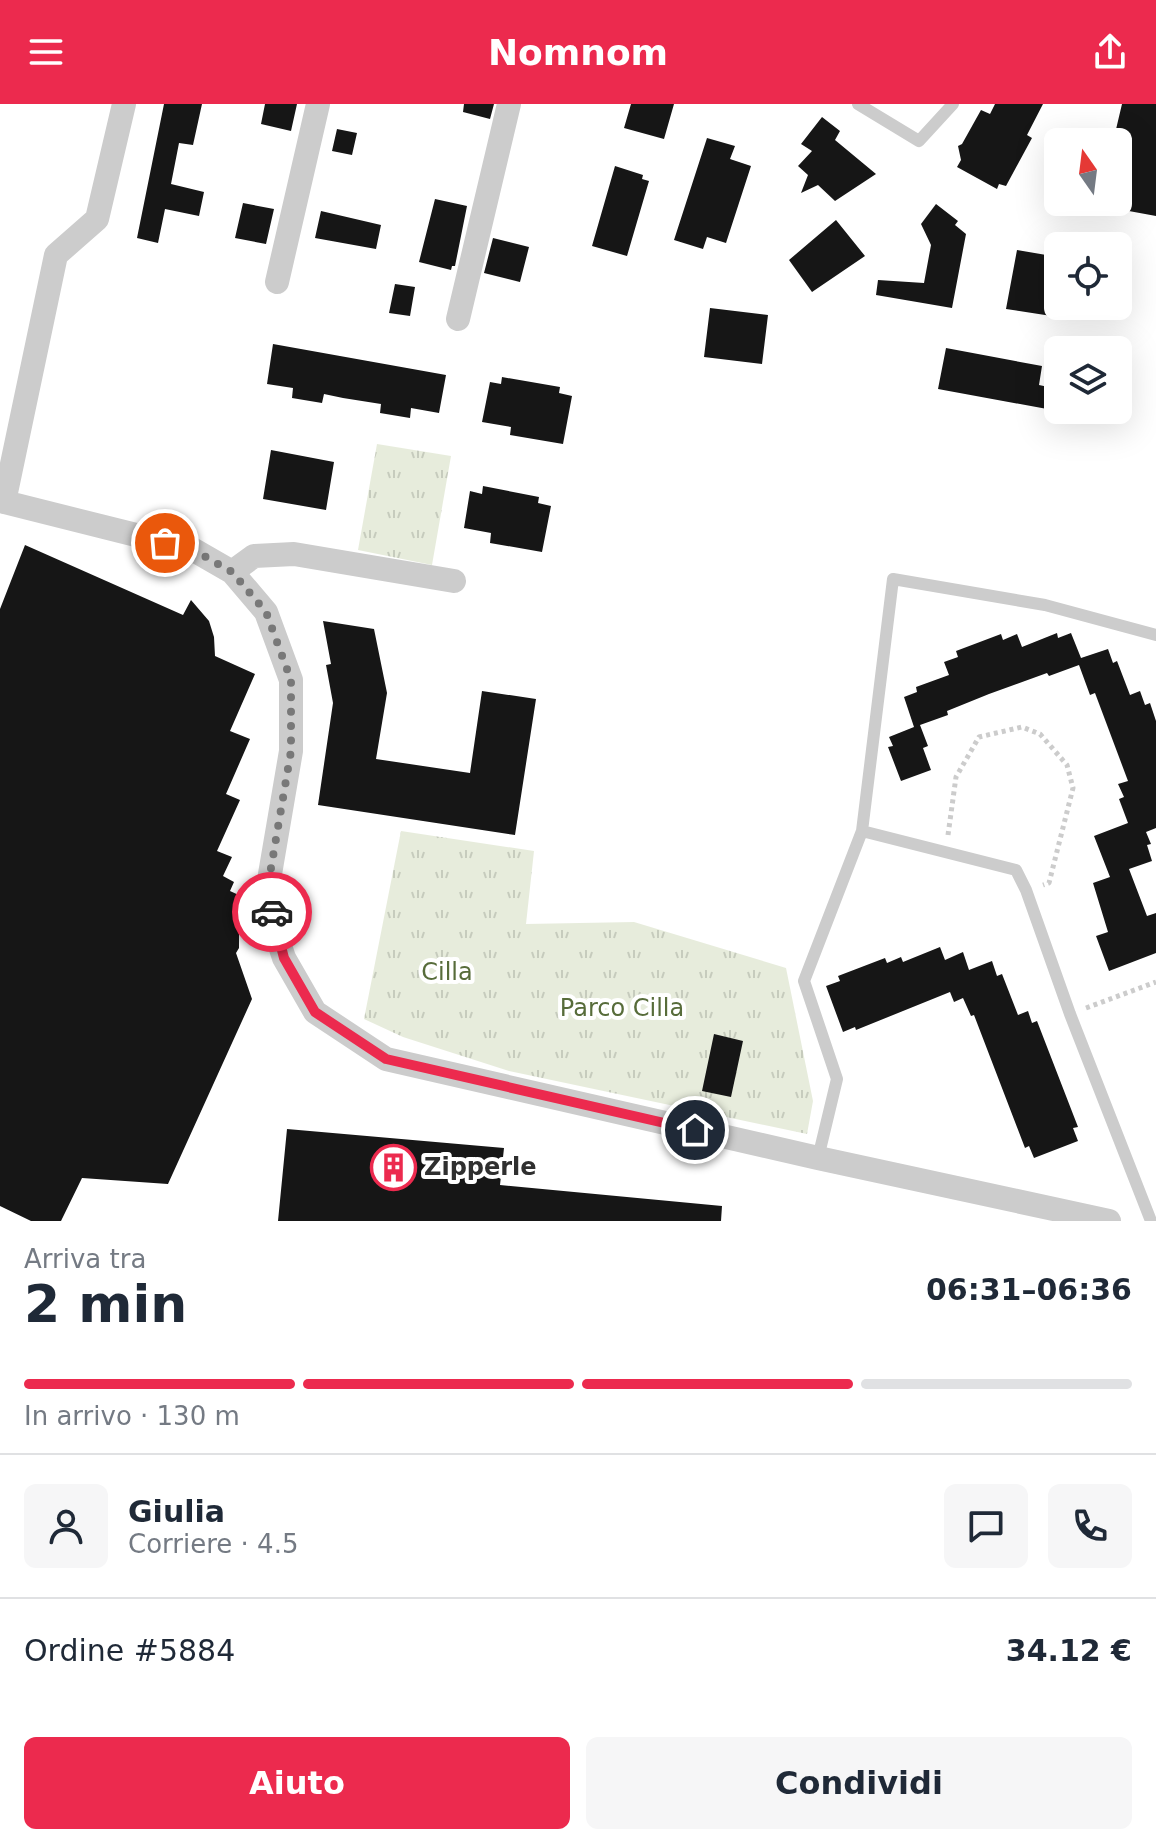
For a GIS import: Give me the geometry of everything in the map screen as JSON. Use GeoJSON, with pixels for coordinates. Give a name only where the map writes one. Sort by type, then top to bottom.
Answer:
{"type":"FeatureCollection","features":[{"type":"Feature","properties":{"kind":"street"},"geometry":{"type":"LineString","coordinates":[[124,104],[97,219],[56,255],[2,502],[192,549],[232,572],[266,612],[291,680],[291,751],[270,874],[272,921],[284,958],[315,1012],[386,1059],[1109,1221]]}},
{"type":"Feature","properties":{"kind":"street"},"geometry":{"type":"LineString","coordinates":[[277,282],[318,104]]}},
{"type":"Feature","properties":{"kind":"street"},"geometry":{"type":"LineString","coordinates":[[458,319],[509,104]]}},
{"type":"Feature","properties":{"kind":"street"},"geometry":{"type":"LineString","coordinates":[[232,572],[254,556],[294,554],[454,581]]}},
{"type":"Feature","properties":{"kind":"lane"},"geometry":{"type":"LineString","coordinates":[[858,104],[919,141],[953,104]]}},
{"type":"Feature","properties":{"kind":"lane"},"geometry":{"type":"LineString","coordinates":[[818,1158],[837,1079],[804,981],[862,831],[893,579],[1045,605],[1156,635]]}},
{"type":"Feature","properties":{"kind":"lane"},"geometry":{"type":"LineString","coordinates":[[862,831],[1016,870],[1151,1221]]}},
{"type":"Feature","properties":{"kind":"path"},"geometry":{"type":"LineString","coordinates":[[946,852],[956,777],[979,737],[1022,727],[1040,734],[1067,765],[1073,788],[1049,883],[1026,890]]}},
{"type":"Feature","properties":{"kind":"path"},"geometry":{"type":"LineString","coordinates":[[1070,1014],[1156,982]]}},
{"type":"Feature","properties":{"kind":"green space"},"geometry":{"type":"Polygon","coordinates":[[[377,444],[451,456],[432,565],[358,550],[377,444]]]}},
{"type":"Feature","properties":{"kind":"green space","name":"Parco Cilla"},"geometry":{"type":"Polygon","coordinates":[[[401,831],[534,851],[526,924],[634,922],[786,968],[813,1101],[807,1134],[509,1071],[403,1037],[364,1019],[401,831]]]}},
{"type":"Feature","properties":{"kind":"building"},"geometry":{"type":"Polygon","coordinates":[[[164,104],[202,104],[193,145],[179,143],[171,184],[204,192],[199,216],[165,209],[158,243],[137,238],[164,104]]]}},
{"type":"Feature","properties":{"kind":"building"},"geometry":{"type":"Polygon","coordinates":[[[265,104],[297,104],[291,131],[261,124],[265,104]]]}},
{"type":"Feature","properties":{"kind":"building"},"geometry":{"type":"Polygon","coordinates":[[[464,104],[494,104],[490,119],[463,112],[464,104]]]}},
{"type":"Feature","properties":{"kind":"building"},"geometry":{"type":"Polygon","coordinates":[[[631,104],[674,104],[664,139],[624,128],[631,104]]]}},
{"type":"Feature","properties":{"kind":"building"},"geometry":{"type":"Polygon","coordinates":[[[995,104],[1043,104],[1027,135],[1032,138],[1006,186],[999,184],[997,189],[957,167],[961,160],[958,146],[981,110],[990,114],[995,104]]]}},
{"type":"Feature","properties":{"kind":"building"},"geometry":{"type":"Polygon","coordinates":[[[1122,104],[1156,104],[1156,216],[1132,212],[1132,128],[1116,128],[1122,104]]]}},
{"type":"Feature","properties":{"kind":"building"},"geometry":{"type":"Polygon","coordinates":[[[822,117],[840,131],[835,140],[876,174],[835,201],[818,185],[801,193],[808,175],[798,166],[812,151],[801,144],[822,117]]]}},
{"type":"Feature","properties":{"kind":"building"},"geometry":{"type":"Polygon","coordinates":[[[337,129],[357,133],[352,155],[332,151],[337,129]]]}},
{"type":"Feature","properties":{"kind":"building"},"geometry":{"type":"Polygon","coordinates":[[[707,138],[735,146],[730,159],[751,166],[726,243],[707,237],[703,249],[674,240],[707,138]]]}},
{"type":"Feature","properties":{"kind":"building"},"geometry":{"type":"Polygon","coordinates":[[[615,166],[643,175],[642,179],[649,181],[627,256],[592,246],[615,166]]]}},
{"type":"Feature","properties":{"kind":"building"},"geometry":{"type":"Polygon","coordinates":[[[435,199],[467,206],[455,266],[451,270],[419,262],[435,199]]]}},
{"type":"Feature","properties":{"kind":"building"},"geometry":{"type":"Polygon","coordinates":[[[243,203],[274,209],[266,244],[235,238],[243,203]]]}},
{"type":"Feature","properties":{"kind":"building"},"geometry":{"type":"Polygon","coordinates":[[[936,204],[958,221],[955,225],[966,234],[952,308],[876,295],[878,280],[924,283],[931,245],[921,224],[936,204]]]}},
{"type":"Feature","properties":{"kind":"building"},"geometry":{"type":"Polygon","coordinates":[[[321,211],[381,225],[376,249],[315,238],[321,211]]]}},
{"type":"Feature","properties":{"kind":"building"},"geometry":{"type":"Polygon","coordinates":[[[836,220],[865,256],[812,292],[789,260],[836,220]]]}},
{"type":"Feature","properties":{"kind":"building"},"geometry":{"type":"Polygon","coordinates":[[[493,238],[529,247],[520,282],[484,273],[493,238]]]}},
{"type":"Feature","properties":{"kind":"building"},"geometry":{"type":"Polygon","coordinates":[[[1017,250],[1044,255],[1044,315],[1006,309],[1017,250]]]}},
{"type":"Feature","properties":{"kind":"building"},"geometry":{"type":"Polygon","coordinates":[[[395,284],[415,287],[410,316],[389,313],[395,284]]]}},
{"type":"Feature","properties":{"kind":"building"},"geometry":{"type":"Polygon","coordinates":[[[710,308],[768,315],[762,364],[704,357],[710,308]]]}},
{"type":"Feature","properties":{"kind":"building"},"geometry":{"type":"Polygon","coordinates":[[[273,344],[446,375],[439,413],[411,408],[410,418],[380,413],[381,404],[324,394],[322,403],[292,398],[293,388],[267,384],[273,344]]]}},
{"type":"Feature","properties":{"kind":"building"},"geometry":{"type":"Polygon","coordinates":[[[946,348],[1042,366],[1039,385],[1044,386],[1044,408],[938,389],[946,348]]]}},
{"type":"Feature","properties":{"kind":"building"},"geometry":{"type":"Polygon","coordinates":[[[502,377],[560,387],[559,393],[572,396],[563,444],[510,435],[511,427],[482,422],[490,382],[501,384],[502,377]]]}},
{"type":"Feature","properties":{"kind":"building"},"geometry":{"type":"Polygon","coordinates":[[[271,450],[334,462],[326,510],[263,499],[271,450]]]}},
{"type":"Feature","properties":{"kind":"building"},"geometry":{"type":"Polygon","coordinates":[[[483,486],[539,497],[538,503],[551,506],[542,552],[490,543],[491,533],[464,528],[470,491],[482,494],[483,486]]]}},
{"type":"Feature","properties":{"kind":"building"},"geometry":{"type":"Polygon","coordinates":[[[25,545],[183,615],[191,600],[209,621],[215,656],[255,674],[230,731],[250,739],[226,794],[240,800],[217,851],[232,857],[223,876],[234,882],[230,891],[243,897],[239,906],[239,948],[236,953],[252,999],[168,1184],[82,1178],[61,1221],[31,1221],[0,1206],[0,609],[25,545]]]}},
{"type":"Feature","properties":{"kind":"building"},"geometry":{"type":"Polygon","coordinates":[[[323,621],[374,629],[387,693],[376,759],[470,773],[482,691],[536,699],[515,835],[318,805],[333,703],[326,665],[331,664],[323,621]]]}},
{"type":"Feature","properties":{"kind":"building"},"geometry":{"type":"Polygon","coordinates":[[[1057,633],[1058,638],[1071,633],[1081,658],[1108,649],[1113,663],[1117,661],[1130,695],[1140,691],[1145,705],[1150,703],[1156,721],[1156,828],[1146,832],[1151,844],[1147,845],[1152,861],[1129,869],[1147,916],[1156,913],[1156,953],[1109,971],[1096,936],[1108,932],[1093,883],[1110,877],[1094,836],[1128,823],[1119,799],[1124,797],[1118,784],[1128,781],[1095,693],[1090,695],[1079,665],[989,694],[920,725],[928,746],[923,748],[931,770],[901,781],[888,747],[893,746],[889,737],[914,727],[904,697],[917,692],[916,687],[949,675],[944,662],[958,657],[956,651],[1001,634],[1003,640],[1017,634],[1022,647],[1057,633]]]}},
{"type":"Feature","properties":{"kind":"building"},"geometry":{"type":"Polygon","coordinates":[[[940,947],[945,960],[963,952],[969,970],[992,961],[997,976],[1002,974],[1018,1015],[1028,1011],[1032,1023],[1037,1021],[1078,1127],[1073,1128],[1078,1141],[1034,1158],[1029,1146],[1025,1148],[974,1015],[971,1016],[963,998],[954,1002],[950,992],[856,1030],[855,1027],[843,1032],[826,986],[840,981],[838,976],[885,958],[887,963],[901,957],[903,962],[940,947]]]}},
{"type":"Feature","properties":{"kind":"building"},"geometry":{"type":"Polygon","coordinates":[[[714,1034],[743,1041],[731,1097],[702,1091],[714,1034]]]}},
{"type":"Feature","properties":{"kind":"building","name":"Zipperle"},"geometry":{"type":"Polygon","coordinates":[[[287,1129],[504,1148],[500,1185],[722,1206],[721,1221],[278,1221],[287,1129]]]}},
{"type":"Feature","properties":{"kind":"way so far"},"geometry":{"type":"LineString","coordinates":[[165,543],[192,549],[232,572],[266,612],[291,680],[291,751],[270,874],[272,912]]}},
{"type":"Feature","properties":{"kind":"place","name":"Zipperle"},"geometry":{"type":"Point","coordinates":[393,1167]}},
{"type":"Feature","properties":{"kind":"route"},"geometry":{"type":"LineString","coordinates":[[272,912],[284,958],[315,1012],[386,1059],[695,1130]]}},
{"type":"Feature","properties":{"kind":"park label","name":"Cilla"},"geometry":{"type":"Point","coordinates":[447,972]}}]}
